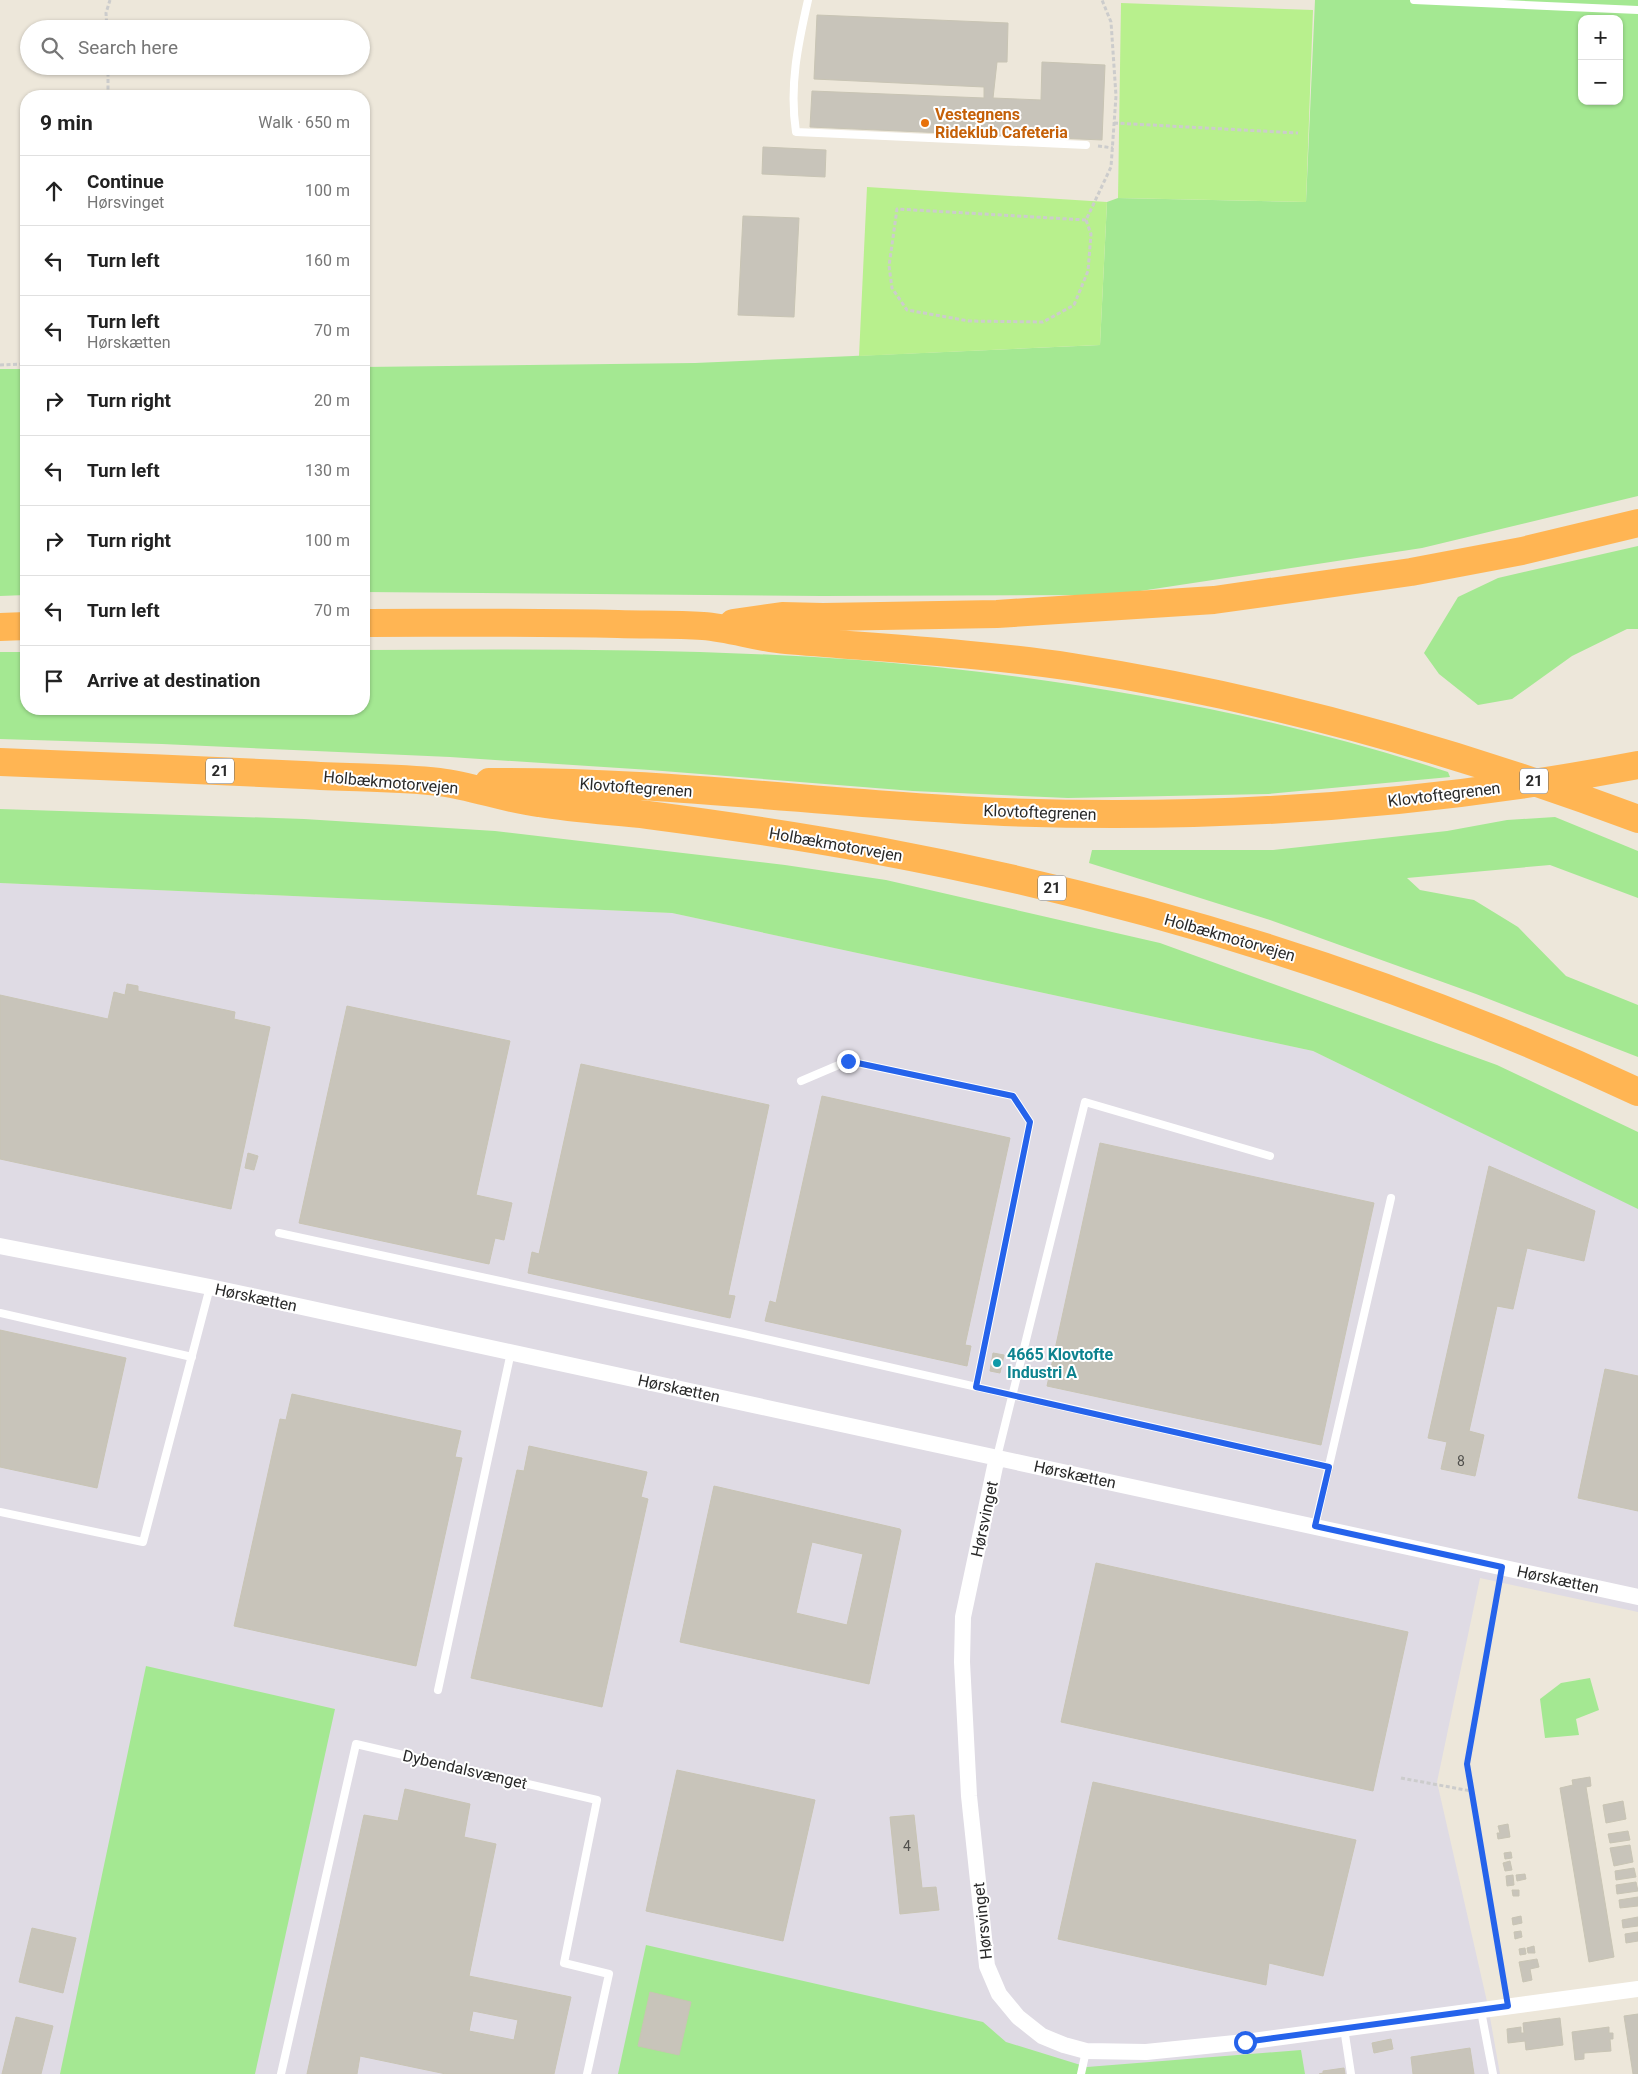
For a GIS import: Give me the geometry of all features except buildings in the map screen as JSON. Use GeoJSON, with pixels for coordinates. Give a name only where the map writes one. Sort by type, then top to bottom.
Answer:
{"type":"FeatureCollection","features":[{"type":"Feature","properties":{"kind":"highway"},"geometry":{"type":"LineString","coordinates":[[706,626],[782,616],[823,618],[997,614],[1214,600],[1411,572],[1522,550],[1638,523]]}},
{"type":"Feature","properties":{"kind":"highway","name":"21"},"geometry":{"type":"LineString","coordinates":[[370,623],[561,623],[706,626],[782,640],[952,652],[1072,667],[1192,689],[1296,712],[1429,747],[1551,786],[1638,819]]}},
{"type":"Feature","properties":{"kind":"highway"},"geometry":{"type":"LineString","coordinates":[[0,627],[20,626]]}},
{"type":"Feature","properties":{"kind":"highway","name":"Holbækmotorvejen"},"geometry":{"type":"LineString","coordinates":[[0,762],[440,782],[538,803],[676,819],[872,850],[954,866],[1073,893],[1243,940],[1393,989],[1522,1040],[1638,1092]]}},
{"type":"Feature","properties":{"kind":"highway","name":"Klovtoftegrenen"},"geometry":{"type":"LineString","coordinates":[[440,782],[545,782],[922,808],[1094,814],[1285,809],[1387,801],[1484,790],[1638,766]]}},
{"type":"Feature","properties":{"kind":"street","name":"Hørskætten"},"geometry":{"type":"LineString","coordinates":[[0,1246],[210,1287],[1638,1597]]}},
{"type":"Feature","properties":{"kind":"street","name":"Hørsvinget"},"geometry":{"type":"LineString","coordinates":[[997,1457],[963,1617],[962,1662],[969,1796],[987,1966],[999,1994],[1018,2017],[1042,2036],[1064,2045],[1086,2051],[1146,2052],[1245,2042],[1638,1989]]}},
{"type":"Feature","properties":{"kind":"lane"},"geometry":{"type":"LineString","coordinates":[[808,0],[795,56],[792,108],[796,132],[1086,145]]}},
{"type":"Feature","properties":{"kind":"lane"},"geometry":{"type":"LineString","coordinates":[[1414,0],[1638,10]]}},
{"type":"Feature","properties":{"kind":"lane"},"geometry":{"type":"LineString","coordinates":[[801,1082],[848,1061],[1013,1096],[1030,1122],[976,1387]]}},
{"type":"Feature","properties":{"kind":"lane"},"geometry":{"type":"LineString","coordinates":[[997,1457],[1085,1102],[1270,1156]]}},
{"type":"Feature","properties":{"kind":"lane"},"geometry":{"type":"LineString","coordinates":[[1315,1526],[1391,1198]]}},
{"type":"Feature","properties":{"kind":"lane"},"geometry":{"type":"LineString","coordinates":[[279,1233],[1013,1395],[1329,1467]]}},
{"type":"Feature","properties":{"kind":"lane"},"geometry":{"type":"LineString","coordinates":[[0,1512],[143,1542],[210,1287]]}},
{"type":"Feature","properties":{"kind":"lane"},"geometry":{"type":"LineString","coordinates":[[0,1313],[192,1357]]}},
{"type":"Feature","properties":{"kind":"lane"},"geometry":{"type":"LineString","coordinates":[[438,1690],[511,1352]]}},
{"type":"Feature","properties":{"kind":"lane","name":"Dybendalsvænget"},"geometry":{"type":"LineString","coordinates":[[281,2074],[356,1744],[597,1800],[564,1963],[609,1974],[587,2074]]}},
{"type":"Feature","properties":{"kind":"lane"},"geometry":{"type":"LineString","coordinates":[[1485,2010],[1493,2074]]}},
{"type":"Feature","properties":{"kind":"lane"},"geometry":{"type":"LineString","coordinates":[[1344,2028],[1351,2074]]}},
{"type":"Feature","properties":{"kind":"lane"},"geometry":{"type":"LineString","coordinates":[[1081,2074],[1086,2051]]}},
{"type":"Feature","properties":{"kind":"path"},"geometry":{"type":"LineString","coordinates":[[106,20],[106,13],[110,0]]}},
{"type":"Feature","properties":{"kind":"path"},"geometry":{"type":"LineString","coordinates":[[1086,220],[897,209],[889,266],[892,288],[907,310],[969,321],[1043,322],[1074,305],[1088,271],[1090,234],[1086,220],[1111,167],[1116,96],[1111,22],[1102,0]]}},
{"type":"Feature","properties":{"kind":"path"},"geometry":{"type":"LineString","coordinates":[[108,75],[108,90]]}},
{"type":"Feature","properties":{"kind":"path"},"geometry":{"type":"LineString","coordinates":[[1114,123],[1298,133]]}},
{"type":"Feature","properties":{"kind":"path"},"geometry":{"type":"LineString","coordinates":[[0,365],[20,364]]}},
{"type":"Feature","properties":{"kind":"path"},"geometry":{"type":"LineString","coordinates":[[1502,1567],[1467,1764],[1508,2006]]}},
{"type":"Feature","properties":{"kind":"path"},"geometry":{"type":"LineString","coordinates":[[1402,1778],[1471,1791]]}},
{"type":"Feature","properties":{"kind":"shaded area"},"geometry":{"type":"Polygon","coordinates":[[[0,883],[672,913],[1313,1051],[1638,1208],[1638,1612],[1480,1578],[1437,1782],[1488,2006],[1500,2074],[0,2074],[0,883]]]}},
{"type":"Feature","properties":{"kind":"green space"},"geometry":{"type":"Polygon","coordinates":[[[1315,0],[1638,0],[1638,496],[1422,548],[1114,595],[822,596],[370,592],[370,367],[695,363],[1100,345],[1107,202],[1118,198],[1306,202],[1315,0]]]}},
{"type":"Feature","properties":{"kind":"green space"},"geometry":{"type":"Polygon","coordinates":[[[1121,3],[1313,10],[1306,202],[1118,198],[1121,3]]]}},
{"type":"Feature","properties":{"kind":"green space"},"geometry":{"type":"Polygon","coordinates":[[[867,187],[1107,202],[1100,345],[859,356],[867,187]]]}},
{"type":"Feature","properties":{"kind":"green space"},"geometry":{"type":"Polygon","coordinates":[[[0,369],[20,369],[20,595],[0,596],[0,369]]]}},
{"type":"Feature","properties":{"kind":"green space"},"geometry":{"type":"Polygon","coordinates":[[[1638,546],[1638,629],[1627,629],[1572,656],[1512,699],[1478,705],[1439,674],[1424,653],[1458,597],[1498,578],[1638,546]]]}},
{"type":"Feature","properties":{"kind":"green space"},"geometry":{"type":"Polygon","coordinates":[[[370,650],[674,651],[859,660],[1009,676],[1157,699],[1304,731],[1376,750],[1448,772],[1450,777],[1268,794],[1068,798],[913,791],[650,770],[450,757],[0,739],[0,652],[20,652],[20,715],[370,715],[370,650]]]}},
{"type":"Feature","properties":{"kind":"green space"},"geometry":{"type":"Polygon","coordinates":[[[0,809],[304,819],[495,831],[785,865],[886,880],[1160,943],[1497,1065],[1638,1132],[1638,1209],[1313,1051],[672,913],[0,883],[0,809]]]}},
{"type":"Feature","properties":{"kind":"green space"},"geometry":{"type":"Polygon","coordinates":[[[1555,817],[1638,851],[1638,898],[1550,865],[1407,878],[1420,890],[1474,900],[1518,927],[1566,976],[1638,1005],[1638,1057],[1476,994],[1270,920],[1089,863],[1092,850],[1273,850],[1447,831],[1507,820],[1555,817]]]}},
{"type":"Feature","properties":{"kind":"green space"},"geometry":{"type":"Polygon","coordinates":[[[146,1666],[335,1709],[255,2074],[60,2074],[146,1666]]]}},
{"type":"Feature","properties":{"kind":"green space"},"geometry":{"type":"Polygon","coordinates":[[[1590,1678],[1599,1710],[1576,1719],[1579,1735],[1545,1738],[1540,1699],[1561,1683],[1590,1678]]]}},
{"type":"Feature","properties":{"kind":"green space"},"geometry":{"type":"Polygon","coordinates":[[[646,1945],[983,2022],[1006,2042],[1087,2067],[1301,2050],[1305,2074],[618,2074],[646,1945]]]}},
{"type":"Feature","properties":{"kind":"place","name":"Vestegnens Rideklub Cafeteria"},"geometry":{"type":"Point","coordinates":[925,123]}},
{"type":"Feature","properties":{"kind":"place","name":"4665 Klovtofte Industri A"},"geometry":{"type":"Point","coordinates":[997,1363]}},
{"type":"Feature","properties":{"kind":"route"},"geometry":{"type":"LineString","coordinates":[[848,1061],[1013,1096],[1030,1122],[976,1387],[1329,1467],[1315,1526],[1502,1567],[1467,1764],[1508,2006],[1245,2042]]}}]}
